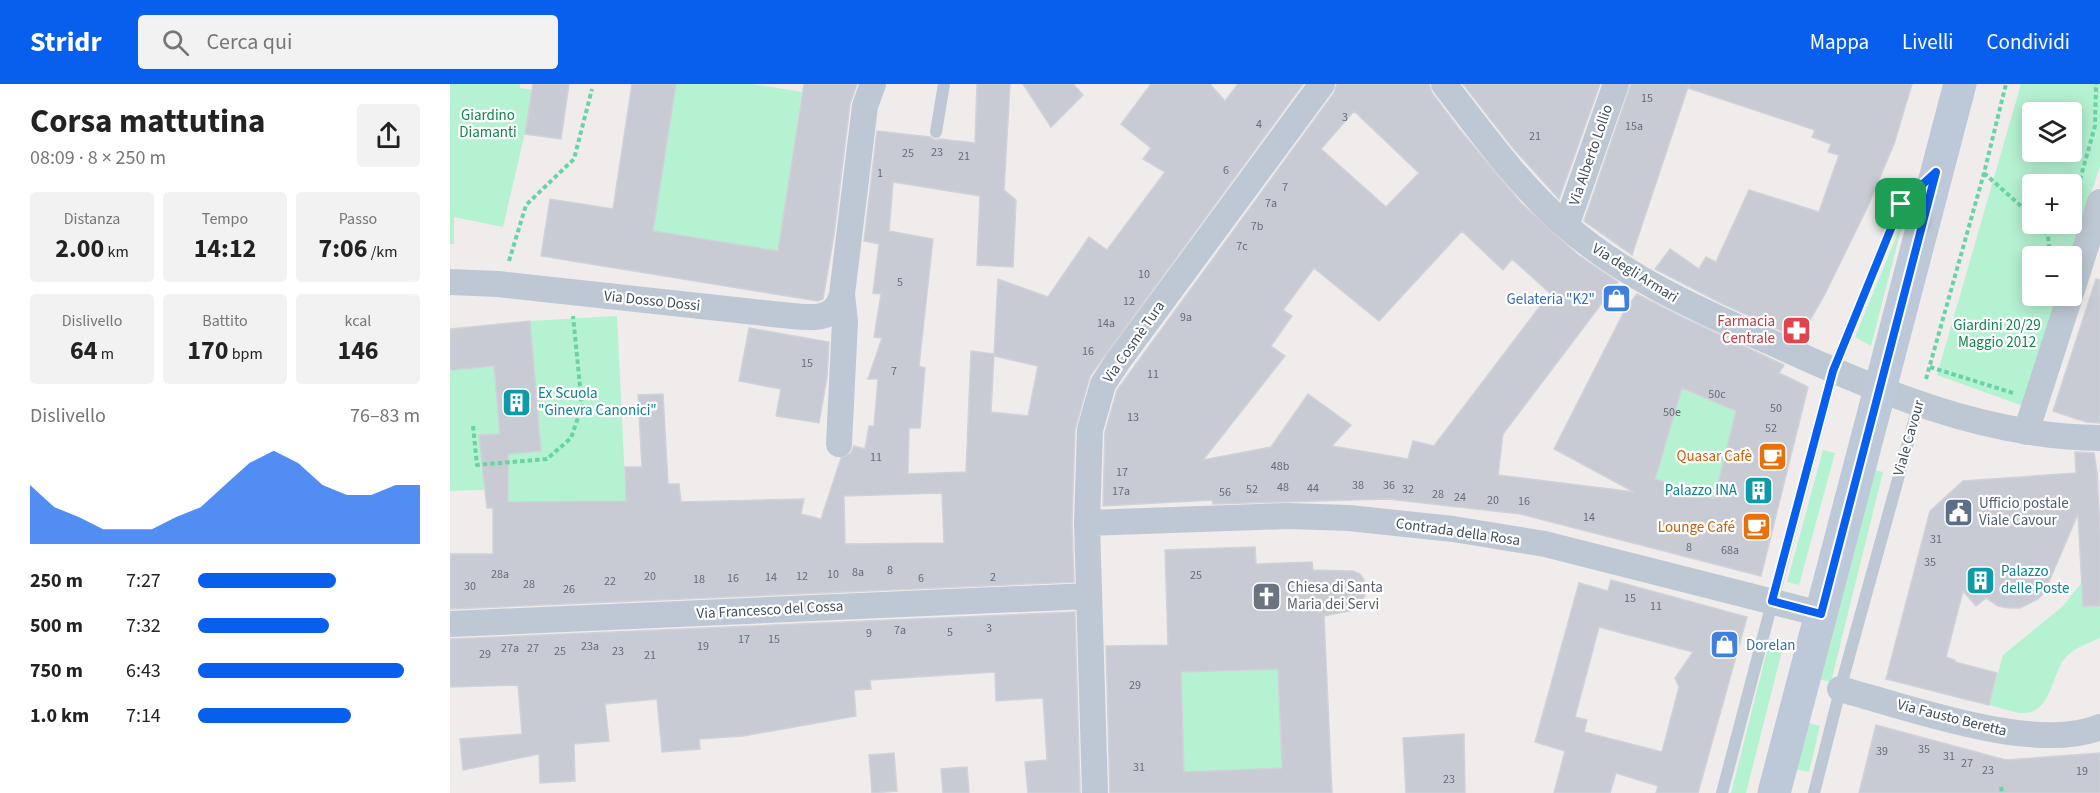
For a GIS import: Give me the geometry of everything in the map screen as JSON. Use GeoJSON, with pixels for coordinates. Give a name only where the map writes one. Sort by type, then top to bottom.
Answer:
{"type":"FeatureCollection","features":[{"type":"Feature","properties":{"kind":"street"},"geometry":{"type":"LineString","coordinates":[[838,444],[845,322],[842,294],[861,132],[868,92],[873,84]]}},
{"type":"Feature","properties":{"kind":"street","name":"Via Cosmè Tura"},"geometry":{"type":"LineString","coordinates":[[1095,793],[1087,523],[1090,430],[1103,384],[1322,84]]}},
{"type":"Feature","properties":{"kind":"street","name":"Via degli Armari"},"geometry":{"type":"LineString","coordinates":[[1444,84],[1525,186],[1566,226],[1592,247],[1650,285],[1833,371],[1919,403],[1974,421],[2026,432],[2100,438]]}},
{"type":"Feature","properties":{"kind":"street","name":"Via Alberto Lollio"},"geometry":{"type":"LineString","coordinates":[[1566,226],[1616,84]]}},
{"type":"Feature","properties":{"kind":"street"},"geometry":{"type":"LineString","coordinates":[[1774,793],[1959,84]]}},
{"type":"Feature","properties":{"kind":"street"},"geometry":{"type":"LineString","coordinates":[[2082,259],[2100,202]]}},
{"type":"Feature","properties":{"kind":"street","name":"Via Dosso Dossi"},"geometry":{"type":"LineString","coordinates":[[450,282],[498,284],[810,317],[824,317],[831,314],[840,302],[842,294]]}},
{"type":"Feature","properties":{"kind":"street"},"geometry":{"type":"LineString","coordinates":[[2026,432],[2067,306]]}},
{"type":"Feature","properties":{"kind":"street","name":"Contrada della Rosa"},"geometry":{"type":"LineString","coordinates":[[1087,523],[1288,516],[1350,518],[1453,529],[1556,546],[1821,614]]}},
{"type":"Feature","properties":{"kind":"street","name":"Via Francesco del Cossa"},"geometry":{"type":"LineString","coordinates":[[450,624],[1089,596]]}},
{"type":"Feature","properties":{"kind":"street","name":"Via Fausto Beretta"},"geometry":{"type":"LineString","coordinates":[[1840,689],[2010,733],[2061,735],[2100,727]]}},
{"type":"Feature","properties":{"kind":"lane"},"geometry":{"type":"LineString","coordinates":[[936,132],[944,84]]}},
{"type":"Feature","properties":{"kind":"lane"},"geometry":{"type":"LineString","coordinates":[[1722,793],[1833,371],[1901,204],[1936,172]]}},
{"type":"Feature","properties":{"kind":"lane","name":"Viale Cavour"},"geometry":{"type":"LineString","coordinates":[[1814,793],[1840,689],[1919,403]]}},
{"type":"Feature","properties":{"kind":"path","name":"Viale Cavour"},"geometry":{"type":"LineString","coordinates":[[1919,403],[1984,173],[2006,84]]}},
{"type":"Feature","properties":{"kind":"path"},"geometry":{"type":"LineString","coordinates":[[2081,174],[2095,126],[2096,84]]}},
{"type":"Feature","properties":{"kind":"path"},"geometry":{"type":"LineString","coordinates":[[498,284],[513,251],[526,206],[574,159],[592,89]]}},
{"type":"Feature","properties":{"kind":"path"},"geometry":{"type":"LineString","coordinates":[[1984,173],[2022,207]]}},
{"type":"Feature","properties":{"kind":"path"},"geometry":{"type":"LineString","coordinates":[[473,426],[477,465],[548,459],[571,438],[582,406],[571,292]]}},
{"type":"Feature","properties":{"kind":"path"},"geometry":{"type":"LineString","coordinates":[[1930,368],[2036,402]]}},
{"type":"Feature","properties":{"kind":"path"},"geometry":{"type":"LineString","coordinates":[[2001,787],[2002,793]]}},
{"type":"Feature","properties":{"kind":"green space","name":"Giardino Diamanti"},"geometry":{"type":"Polygon","coordinates":[[[450,84],[520,84],[520,88],[535,90],[503,227],[454,217],[454,244],[450,244],[450,84]]]}},
{"type":"Feature","properties":{"kind":"green space"},"geometry":{"type":"Polygon","coordinates":[[[676,84],[752,84],[802,92],[778,251],[653,231],[676,84]]]}},
{"type":"Feature","properties":{"kind":"green space","name":"Giardini 20/29 Maggio 2012"},"geometry":{"type":"Polygon","coordinates":[[[2021,84],[2100,84],[2100,166],[2082,222],[2082,174],[2022,174],[2022,234],[2078,234],[2074,246],[2022,246],[2022,306],[2055,306],[2023,406],[1937,375],[2021,84]]]}},
{"type":"Feature","properties":{"kind":"green space"},"geometry":{"type":"Polygon","coordinates":[[[1904,218],[1871,346],[1855,337],[1904,218]]]}},
{"type":"Feature","properties":{"kind":"green space"},"geometry":{"type":"Polygon","coordinates":[[[617,316],[626,501],[508,503],[508,489],[450,491],[450,370],[494,366],[500,434],[480,435],[481,456],[541,451],[530,321],[617,316]]]}},
{"type":"Feature","properties":{"kind":"green space"},"geometry":{"type":"Polygon","coordinates":[[[1682,389],[1736,411],[1714,499],[1655,479],[1682,389]]]}},
{"type":"Feature","properties":{"kind":"green space"},"geometry":{"type":"Polygon","coordinates":[[[1823,450],[1835,453],[1799,585],[1787,582],[1823,450]]]}},
{"type":"Feature","properties":{"kind":"green space"},"geometry":{"type":"Polygon","coordinates":[[[1870,469],[1883,472],[1831,682],[1819,679],[1870,469]]]}},
{"type":"Feature","properties":{"kind":"green space"},"geometry":{"type":"Polygon","coordinates":[[[2100,582],[2100,638],[2067,656],[2061,663],[2050,692],[2039,707],[2031,712],[2021,713],[1989,705],[2003,655],[2063,606],[2081,583],[2100,582]]]}},
{"type":"Feature","properties":{"kind":"green space"},"geometry":{"type":"Polygon","coordinates":[[[1770,639],[1784,643],[1746,793],[1731,793],[1770,639]]]}},
{"type":"Feature","properties":{"kind":"green space"},"geometry":{"type":"Polygon","coordinates":[[[1278,669],[1282,768],[1184,772],[1181,672],[1278,669]]]}},
{"type":"Feature","properties":{"kind":"green space"},"geometry":{"type":"Polygon","coordinates":[[[1805,722],[1820,726],[1809,772],[1793,769],[1805,722]]]}},
{"type":"Feature","properties":{"kind":"building"},"geometry":{"type":"Polygon","coordinates":[[[533,84],[569,84],[561,139],[525,134],[533,84]]]}},
{"type":"Feature","properties":{"kind":"building"},"geometry":{"type":"Polygon","coordinates":[[[632,84],[676,84],[653,231],[778,251],[804,84],[857,84],[850,104],[834,235],[823,299],[818,301],[541,256],[550,199],[613,209],[632,84]]]}},
{"type":"Feature","properties":{"kind":"building"},"geometry":{"type":"Polygon","coordinates":[[[977,84],[1010,84],[1004,190],[1016,200],[1013,267],[977,265],[980,196],[893,182],[889,231],[933,239],[919,366],[925,368],[920,428],[909,428],[908,474],[966,472],[971,351],[994,354],[991,412],[1028,416],[1038,366],[994,356],[998,279],[1048,297],[1089,237],[1107,250],[1165,172],[1143,159],[1151,148],[1121,124],[1151,84],[1210,84],[1225,101],[1238,84],[1303,84],[1090,376],[1075,430],[1072,523],[1074,582],[450,609],[450,554],[493,554],[493,508],[487,508],[479,435],[500,434],[494,366],[450,370],[450,329],[530,321],[541,451],[508,454],[508,502],[626,501],[625,467],[642,467],[638,395],[663,394],[668,484],[679,484],[681,502],[804,499],[801,514],[821,519],[841,458],[851,453],[854,446],[865,449],[869,426],[874,426],[878,379],[868,379],[882,338],[874,337],[881,294],[873,293],[879,244],[864,241],[877,131],[930,137],[935,140],[975,143],[977,84]],[[942,493],[844,496],[845,544],[944,543],[942,493]]]}},
{"type":"Feature","properties":{"kind":"building"},"geometry":{"type":"Polygon","coordinates":[[[1023,84],[1073,84],[1083,95],[1051,127],[1023,84]]]}},
{"type":"Feature","properties":{"kind":"building"},"geometry":{"type":"Polygon","coordinates":[[[1337,84],[1429,84],[1432,93],[1460,130],[1521,203],[1578,255],[1618,282],[1503,434],[1498,475],[1634,492],[1554,449],[1626,308],[1637,294],[1784,365],[1779,373],[1808,387],[1761,576],[1520,514],[1388,499],[1213,504],[1212,500],[1103,506],[1105,432],[1117,390],[1334,93],[1337,84]],[[1354,111],[1321,149],[1386,207],[1419,173],[1354,111]],[[1462,231],[1379,321],[1314,268],[1283,310],[1292,316],[1271,346],[1285,356],[1203,460],[1271,447],[1308,394],[1351,425],[1332,446],[1408,459],[1413,441],[1434,446],[1550,293],[1512,259],[1503,270],[1462,231]],[[1682,388],[1655,479],[1714,499],[1736,411],[1682,388]]]}},
{"type":"Feature","properties":{"kind":"building"},"geometry":{"type":"Polygon","coordinates":[[[1463,84],[1600,84],[1559,199],[1513,148],[1463,84]]]}},
{"type":"Feature","properties":{"kind":"building"},"geometry":{"type":"Polygon","coordinates":[[[1631,84],[1689,84],[1632,255],[1584,221],[1631,84]]]}},
{"type":"Feature","properties":{"kind":"building"},"geometry":{"type":"Polygon","coordinates":[[[1689,84],[1912,84],[1894,144],[1867,208],[1824,296],[1799,339],[1655,269],[1670,249],[1699,269],[1706,257],[1716,262],[1749,190],[1819,212],[1839,155],[1828,152],[1831,144],[1812,137],[1815,130],[1688,88],[1689,84]]]}},
{"type":"Feature","properties":{"kind":"building"},"geometry":{"type":"Polygon","coordinates":[[[2096,279],[2100,280],[2100,423],[2086,422],[2053,411],[2096,279]]]}},
{"type":"Feature","properties":{"kind":"building"},"geometry":{"type":"Polygon","coordinates":[[[749,328],[829,342],[827,377],[819,423],[776,416],[781,389],[739,381],[749,328]]]}},
{"type":"Feature","properties":{"kind":"building","name":"Palazzo delle Poste"},"geometry":{"type":"Polygon","coordinates":[[[2075,452],[2094,453],[2100,532],[2100,606],[2083,606],[2078,514],[2044,593],[2038,599],[2020,608],[1998,606],[1986,598],[1976,606],[1963,591],[1946,657],[1955,662],[1997,673],[1989,705],[1886,679],[1930,511],[1963,481],[2076,473],[2075,452]]]}},
{"type":"Feature","properties":{"kind":"building"},"geometry":{"type":"Polygon","coordinates":[[[1255,547],[1256,564],[1312,562],[1313,570],[1353,571],[1360,574],[1364,580],[1366,593],[1360,606],[1354,610],[1324,616],[1332,793],[1110,793],[1106,646],[1168,645],[1165,550],[1255,547]],[[1278,669],[1181,672],[1184,772],[1282,768],[1278,669]]]}},
{"type":"Feature","properties":{"kind":"building"},"geometry":{"type":"Polygon","coordinates":[[[1611,580],[1747,617],[1698,793],[1656,793],[1658,786],[1616,773],[1610,793],[1554,793],[1565,751],[1535,742],[1579,583],[1608,591],[1611,580]],[[1599,627],[1575,717],[1587,720],[1584,732],[1662,752],[1679,687],[1675,678],[1693,652],[1599,627]]]}},
{"type":"Feature","properties":{"kind":"building"},"geometry":{"type":"Polygon","coordinates":[[[1075,612],[1080,793],[1028,793],[1025,762],[1047,760],[1043,698],[996,701],[995,672],[870,680],[871,689],[854,690],[856,716],[743,736],[699,739],[700,749],[662,752],[657,699],[605,704],[609,741],[574,744],[575,781],[540,783],[539,754],[463,770],[460,739],[522,734],[518,685],[450,687],[450,639],[1075,612]]]}},
{"type":"Feature","properties":{"kind":"building"},"geometry":{"type":"Polygon","coordinates":[[[1876,725],[2006,760],[2100,753],[2100,793],[1859,793],[1876,725]]]}},
{"type":"Feature","properties":{"kind":"building"},"geometry":{"type":"Polygon","coordinates":[[[1464,734],[1465,793],[1406,793],[1403,738],[1464,734]]]}},
{"type":"Feature","properties":{"kind":"building"},"geometry":{"type":"Polygon","coordinates":[[[894,753],[897,791],[872,793],[869,755],[894,753]]]}},
{"type":"Feature","properties":{"kind":"building"},"geometry":{"type":"Polygon","coordinates":[[[967,767],[969,793],[943,793],[941,769],[967,767]]]}},
{"type":"Feature","properties":{"kind":"place","name":"Gelateria \"K2\""},"geometry":{"type":"Point","coordinates":[1616,299]}},
{"type":"Feature","properties":{"kind":"place","name":"Farmacia Centrale"},"geometry":{"type":"Point","coordinates":[1796,330]}},
{"type":"Feature","properties":{"kind":"place","name":"Ex Scuola \"Ginevra Canonici\""},"geometry":{"type":"Point","coordinates":[517,402]}},
{"type":"Feature","properties":{"kind":"place","name":"Quasar Cafè"},"geometry":{"type":"Point","coordinates":[1773,456]}},
{"type":"Feature","properties":{"kind":"place","name":"Palazzo INA"},"geometry":{"type":"Point","coordinates":[1758,490]}},
{"type":"Feature","properties":{"kind":"place","name":"Ufficio postale Viale Cavour"},"geometry":{"type":"Point","coordinates":[1958,512]}},
{"type":"Feature","properties":{"kind":"place","name":"Lounge Café"},"geometry":{"type":"Point","coordinates":[1756,527]}},
{"type":"Feature","properties":{"kind":"place","name":"Palazzo delle Poste"},"geometry":{"type":"Point","coordinates":[1980,580]}},
{"type":"Feature","properties":{"kind":"place","name":"Chiesa di Santa Maria dei Servi"},"geometry":{"type":"Point","coordinates":[1266,596]}},
{"type":"Feature","properties":{"kind":"place","name":"Dorelan"},"geometry":{"type":"Point","coordinates":[1725,645]}},
{"type":"Feature","properties":{"kind":"route"},"geometry":{"type":"LineString","coordinates":[[1936,172],[1821,614],[1772,601],[1833,371],[1901,204],[1936,172]]}}]}
